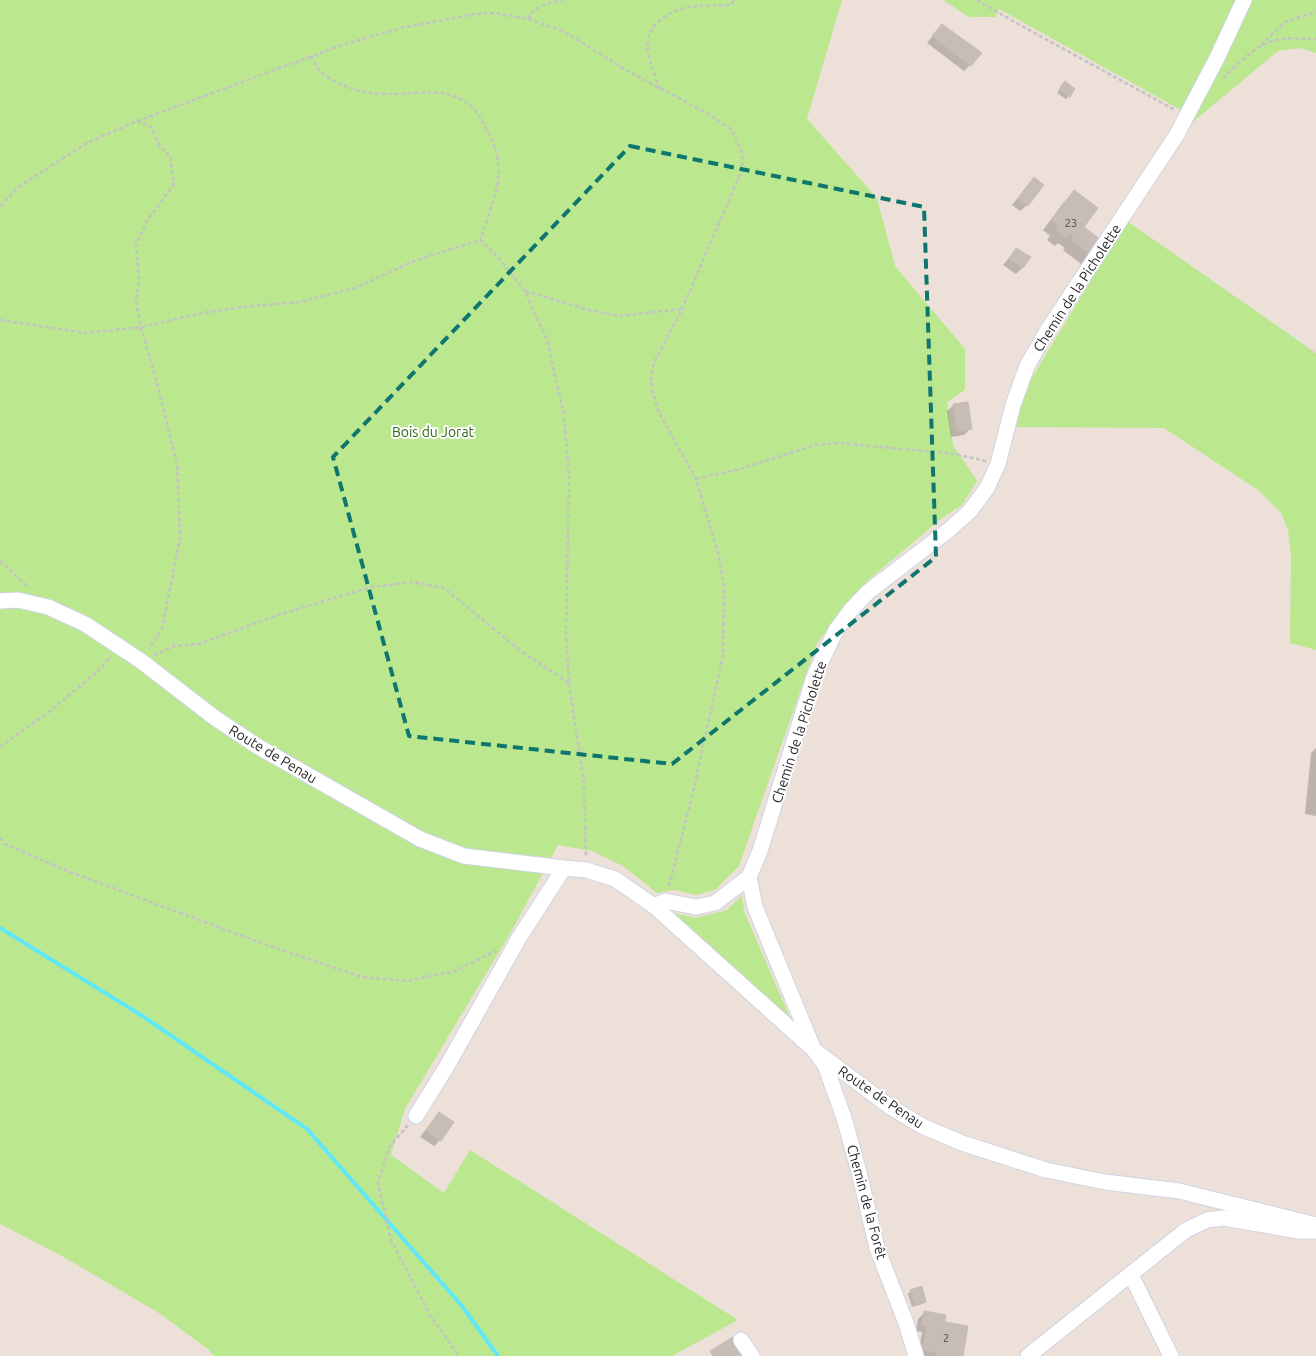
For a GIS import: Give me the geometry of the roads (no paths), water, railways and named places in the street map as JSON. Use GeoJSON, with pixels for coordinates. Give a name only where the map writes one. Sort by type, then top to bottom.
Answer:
{"type":"FeatureCollection","features":[{"type":"Feature","properties":{"kind":"street","name":"Chemin de la Picholette"},"geometry":{"type":"LineString","coordinates":[[749,876],[763,842],[814,677],[836,630],[868,592],[950,529],[970,511],[988,488],[998,464],[1013,405],[1027,366],[1047,331],[1152,174],[1187,116],[1244,0]]}},
{"type":"Feature","properties":{"kind":"street","name":"Route de Penau"},"geometry":{"type":"LineString","coordinates":[[0,601],[18,600],[48,607],[85,624],[120,646],[215,718],[257,746],[420,839],[464,856],[586,870],[615,879],[660,903],[814,1050],[889,1106],[922,1126],[962,1143],[1046,1170],[1105,1182],[1179,1191],[1316,1225]]}},
{"type":"Feature","properties":{"kind":"street"},"geometry":{"type":"LineString","coordinates":[[416,1116],[447,1066],[519,938],[564,868]]}},
{"type":"Feature","properties":{"kind":"street"},"geometry":{"type":"LineString","coordinates":[[660,903],[696,907],[710,905],[720,900],[749,876],[757,914],[814,1050]]}},
{"type":"Feature","properties":{"kind":"street","name":"Chemin de la Forêt"},"geometry":{"type":"LineString","coordinates":[[814,1050],[825,1065],[844,1118],[877,1248],[906,1322],[916,1356]]}},
{"type":"Feature","properties":{"kind":"street"},"geometry":{"type":"LineString","coordinates":[[1028,1356],[1195,1224],[1215,1218],[1231,1218],[1298,1231],[1316,1231]]}},
{"type":"Feature","properties":{"kind":"street"},"geometry":{"type":"LineString","coordinates":[[1131,1274],[1171,1356]]}},
{"type":"Feature","properties":{"kind":"street"},"geometry":{"type":"LineString","coordinates":[[741,1340],[752,1356]]}},
{"type":"Feature","properties":{"kind":"waterway"},"geometry":{"type":"LineString","coordinates":[[0,928],[144,1017],[307,1129],[462,1306],[498,1356]]}},
{"type":"Feature","properties":{"kind":"park label","name":"Bois du Jorat"},"geometry":{"type":"Point","coordinates":[433,432]}}]}
